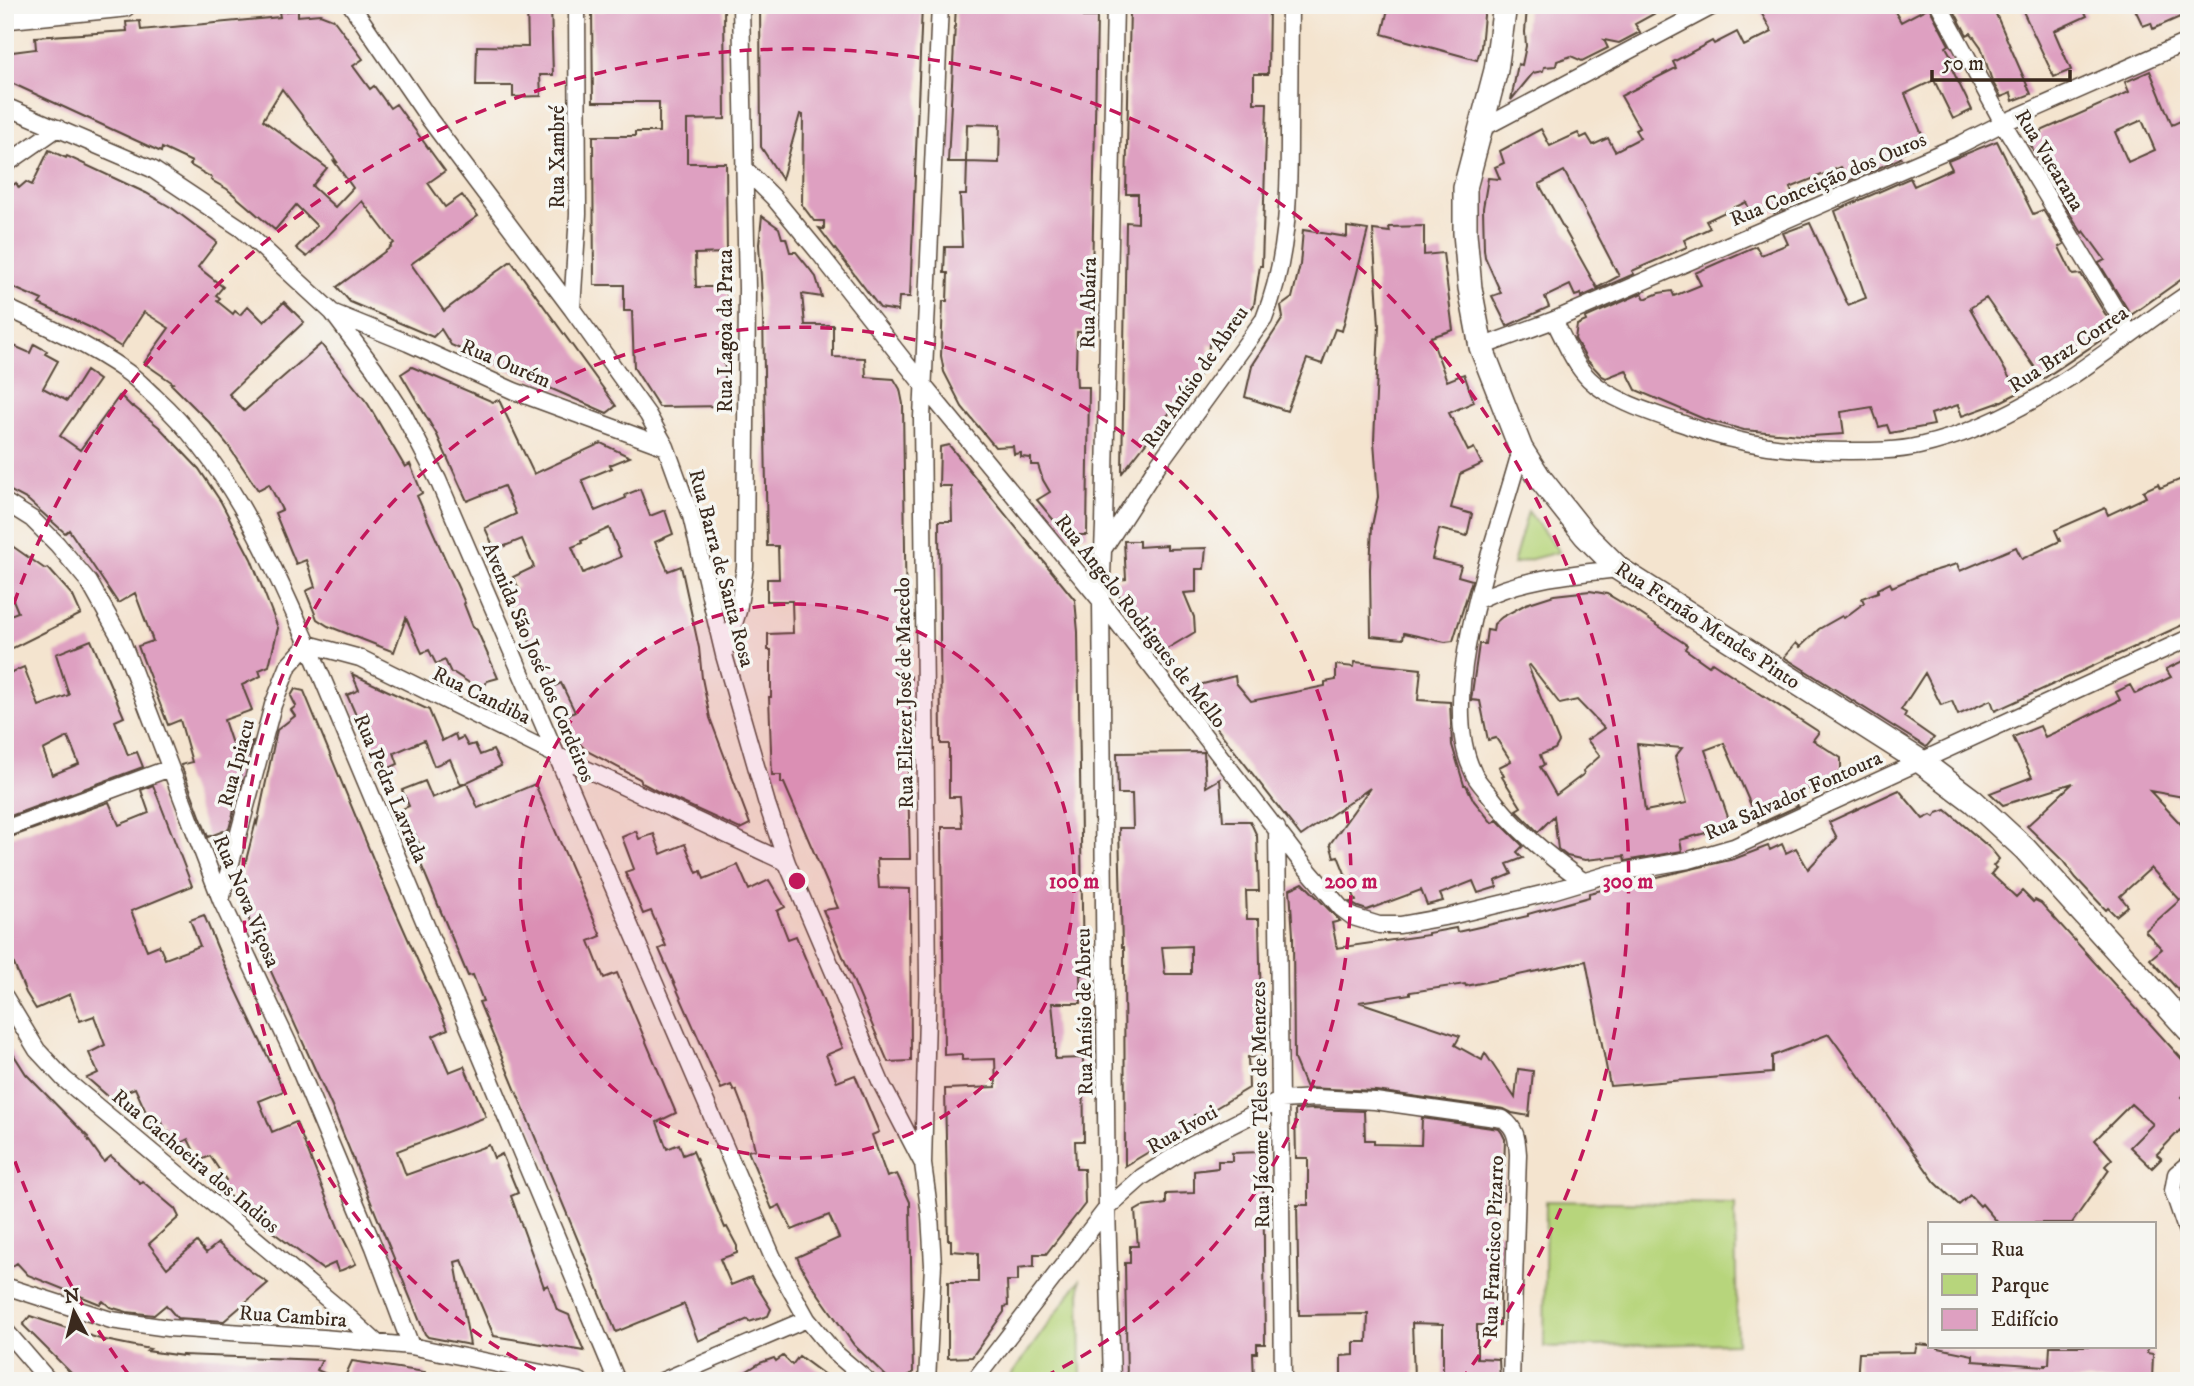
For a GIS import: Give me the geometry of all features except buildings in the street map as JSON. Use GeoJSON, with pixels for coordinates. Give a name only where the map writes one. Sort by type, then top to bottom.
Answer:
{"type":"FeatureCollection","features":[{"type":"Feature","properties":{"kind":"street"},"geometry":{"type":"LineString","coordinates":[[5,17],[124,5]]}},
{"type":"Feature","properties":{"kind":"street","name":"Rua Barra de Santa Rosa"},"geometry":{"type":"LineString","coordinates":[[351,5],[430,120],[648,415],[666,447],[691,516],[724,654],[767,804],[787,863],[881,1083],[923,1164]]}},
{"type":"Feature","properties":{"kind":"street","name":"Rua Xambré"},"geometry":{"type":"LineString","coordinates":[[572,309],[578,214],[577,5]]}},
{"type":"Feature","properties":{"kind":"street","name":"Rua Lagoa da Prata"},"geometry":{"type":"LineString","coordinates":[[724,654],[738,611],[745,567],[747,351],[741,5]]}},
{"type":"Feature","properties":{"kind":"street","name":"Rua Eliezer José de Macedo"},"geometry":{"type":"LineString","coordinates":[[927,1381],[933,1265],[929,1195],[923,1164],[928,979],[923,385],[940,5]]}},
{"type":"Feature","properties":{"kind":"street","name":"Rua Abaíra"},"geometry":{"type":"LineString","coordinates":[[1101,601],[1115,5]]}},
{"type":"Feature","properties":{"kind":"street","name":"Rua Anísio de Abreu"},"geometry":{"type":"LineString","coordinates":[[1103,550],[1157,466],[1264,319],[1275,291],[1283,254],[1289,193],[1290,5]]}},
{"type":"Feature","properties":{"kind":"street","name":"Rua Fernão Mendes Pinto"},"geometry":{"type":"LineString","coordinates":[[1505,5],[1496,70],[1465,188],[1465,233],[1470,288],[1481,347],[1521,449],[1539,477],[1585,535],[1619,569],[1920,761],[1973,801],[2025,849],[2189,1030]]}},
{"type":"Feature","properties":{"kind":"street"},"geometry":{"type":"LineString","coordinates":[[1481,129],[1715,5]]}},
{"type":"Feature","properties":{"kind":"street","name":"Rua Vuearana"},"geometry":{"type":"LineString","coordinates":[[1939,5],[2003,123],[2130,334]]}},
{"type":"Feature","properties":{"kind":"street","name":"Rua Conceição dos Ouros"},"geometry":{"type":"LineString","coordinates":[[1481,347],[1554,320],[1959,145],[2189,41]]}},
{"type":"Feature","properties":{"kind":"street","name":"Avenida São José dos Cordeiros"},"geometry":{"type":"LineString","coordinates":[[5,106],[152,169],[242,229],[332,312],[374,369],[403,412],[438,480],[772,1258],[807,1320],[834,1352],[867,1381]]}},
{"type":"Feature","properties":{"kind":"street"},"geometry":{"type":"LineString","coordinates":[[5,165],[58,128]]}},
{"type":"Feature","properties":{"kind":"street","name":"Rua Angelo Rodrigues de Mello"},"geometry":{"type":"LineString","coordinates":[[744,169],[773,197],[812,244],[923,385],[1101,601],[1302,863],[1341,908],[1369,924],[1400,925],[1542,894],[1583,881]]}},
{"type":"Feature","properties":{"kind":"street","name":"Rua Braz Correa"},"geometry":{"type":"LineString","coordinates":[[1554,320],[1576,363],[1589,379],[1603,390],[1658,415],[1731,440],[1782,449],[1869,451],[1918,446],[1962,432],[2014,410],[2050,390],[2189,293]]}},
{"type":"Feature","properties":{"kind":"street","name":"Rua Pedra Lavrada"},"geometry":{"type":"LineString","coordinates":[[5,307],[74,339],[129,373],[183,423],[228,483],[269,558],[308,644],[617,1381]]}},
{"type":"Feature","properties":{"kind":"street","name":"Rua Ourém"},"geometry":{"type":"LineString","coordinates":[[332,312],[514,391],[666,447]]}},
{"type":"Feature","properties":{"kind":"street"},"geometry":{"type":"LineString","coordinates":[[1521,449],[1478,600],[1462,674],[1460,719],[1463,743],[1473,773],[1501,811],[1549,857],[1583,881]]}},
{"type":"Feature","properties":{"kind":"street","name":"Rua Nova Viçosa"},"geometry":{"type":"LineString","coordinates":[[5,502],[40,527],[89,582],[121,639],[221,900],[291,1049],[374,1247],[411,1346]]}},
{"type":"Feature","properties":{"kind":"street"},"geometry":{"type":"LineString","coordinates":[[1478,600],[1524,583],[1562,575],[1619,569]]}},
{"type":"Feature","properties":{"kind":"street","name":"Rua Anísio de Abreu"},"geometry":{"type":"LineString","coordinates":[[1101,601],[1107,1208],[1112,1381]]}},
{"type":"Feature","properties":{"kind":"street","name":"Rua Salvador Fontoura"},"geometry":{"type":"LineString","coordinates":[[1583,881],[1631,869],[1689,860],[1734,847],[2189,638]]}},
{"type":"Feature","properties":{"kind":"street","name":"Rua Candiba"},"geometry":{"type":"LineString","coordinates":[[308,644],[360,658],[556,755],[787,863]]}},
{"type":"Feature","properties":{"kind":"street","name":"Rua Ipiacu"},"geometry":{"type":"LineString","coordinates":[[221,900],[281,679],[289,665],[308,644]]}},
{"type":"Feature","properties":{"kind":"street"},"geometry":{"type":"LineString","coordinates":[[5,829],[170,768]]}},
{"type":"Feature","properties":{"kind":"street","name":"Rua Jácome Téles de Menezes"},"geometry":{"type":"LineString","coordinates":[[1277,828],[1283,1381]]}},
{"type":"Feature","properties":{"kind":"street","name":"Rua Cachoeira dos Indios"},"geometry":{"type":"LineString","coordinates":[[5,996],[37,1050],[64,1079],[377,1343]]}},
{"type":"Feature","properties":{"kind":"street","name":"Rua Ivoti"},"geometry":{"type":"LineString","coordinates":[[974,1381],[1107,1208],[1142,1177],[1190,1146],[1281,1100],[1315,1098],[1375,1101],[1503,1119]]}},
{"type":"Feature","properties":{"kind":"street","name":"Rua Francisco Pizarro"},"geometry":{"type":"LineString","coordinates":[[1503,1119],[1515,1132],[1518,1154],[1511,1381]]}},
{"type":"Feature","properties":{"kind":"street"},"geometry":{"type":"LineString","coordinates":[[2189,1163],[2176,1174],[2173,1191],[2189,1238]]}},
{"type":"Feature","properties":{"kind":"street","name":"Rua Cambira"},"geometry":{"type":"LineString","coordinates":[[5,1286],[111,1320],[168,1328],[411,1346],[580,1381]]}},
{"type":"Feature","properties":{"kind":"street"},"geometry":{"type":"LineString","coordinates":[[662,1381],[807,1320]]}},
{"type":"Feature","properties":{"kind":"street"},"geometry":{"type":"LineString","coordinates":[[5,1331],[49,1381]]}},
{"type":"Feature","properties":{"kind":"green space"},"geometry":{"type":"Polygon","coordinates":[[[1528,511],[1559,552],[1513,564],[1528,511]]]}},
{"type":"Feature","properties":{"kind":"green space"},"geometry":{"type":"Polygon","coordinates":[[[1546,1201],[1735,1204],[1737,1343],[1544,1347],[1546,1201]]]}},
{"type":"Feature","properties":{"kind":"green space"},"geometry":{"type":"Polygon","coordinates":[[[1080,1280],[1081,1381],[1007,1381],[1080,1280]]]}}]}
